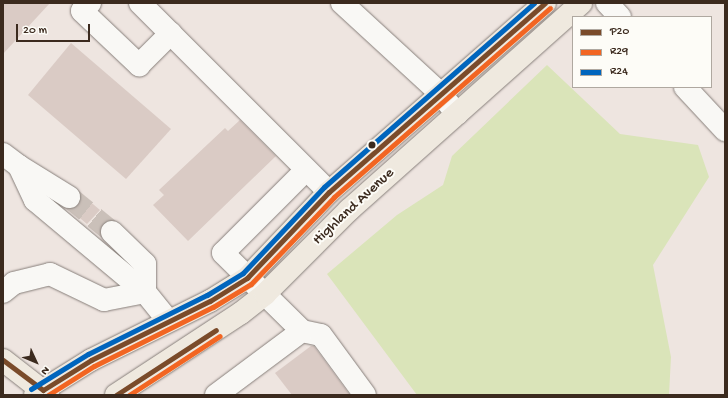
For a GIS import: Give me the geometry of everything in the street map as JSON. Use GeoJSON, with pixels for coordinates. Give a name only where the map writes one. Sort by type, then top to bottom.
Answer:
{"type":"FeatureCollection","features":[{"type":"Feature","properties":{"kind":"main road","name":"Highland Avenue"},"geometry":{"type":"LineString","coordinates":[[42,393],[168,320],[210,301],[247,278],[329,192],[440,93],[545,3]]}},
{"type":"Feature","properties":{"kind":"main road","name":"Highland Avenue"},"geometry":{"type":"LineString","coordinates":[[116,395],[241,313],[265,294],[349,210],[580,3]]}},
{"type":"Feature","properties":{"kind":"main road"},"geometry":{"type":"LineString","coordinates":[[3,360],[42,393]]}},
{"type":"Feature","properties":{"kind":"street"},"geometry":{"type":"LineString","coordinates":[[90,3],[82,11],[139,65],[171,33]]}},
{"type":"Feature","properties":{"kind":"street"},"geometry":{"type":"LineString","coordinates":[[140,3],[329,192]]}},
{"type":"Feature","properties":{"kind":"street"},"geometry":{"type":"LineString","coordinates":[[342,3],[440,93],[457,114]]}},
{"type":"Feature","properties":{"kind":"street"},"geometry":{"type":"LineString","coordinates":[[607,3],[619,16]]}},
{"type":"Feature","properties":{"kind":"street"},"geometry":{"type":"LineString","coordinates":[[686,88],[725,130]]}},
{"type":"Feature","properties":{"kind":"street"},"geometry":{"type":"LineString","coordinates":[[11,160],[69,197]]}},
{"type":"Feature","properties":{"kind":"street"},"geometry":{"type":"LineString","coordinates":[[11,160],[35,200],[144,292],[168,320]]}},
{"type":"Feature","properties":{"kind":"street"},"geometry":{"type":"LineString","coordinates":[[306,170],[222,253],[302,331],[321,335],[365,395]]}},
{"type":"Feature","properties":{"kind":"street"},"geometry":{"type":"LineString","coordinates":[[112,232],[145,264],[144,292]]}},
{"type":"Feature","properties":{"kind":"street"},"geometry":{"type":"LineString","coordinates":[[3,292],[14,283],[50,274],[104,300],[144,292]]}},
{"type":"Feature","properties":{"kind":"street"},"geometry":{"type":"LineString","coordinates":[[216,395],[302,331]]}},
{"type":"Feature","properties":{"kind":"green space"},"geometry":{"type":"Polygon","coordinates":[[[547,65],[620,134],[698,145],[709,177],[653,265],[671,357],[669,395],[417,395],[327,274],[397,215],[443,185],[452,156],[547,65]]]}},
{"type":"Feature","properties":{"kind":"building"},"geometry":{"type":"Polygon","coordinates":[[[3,3],[50,3],[3,54],[3,3]]]}},
{"type":"Feature","properties":{"kind":"building"},"geometry":{"type":"Polygon","coordinates":[[[71,43],[171,129],[126,179],[28,95],[71,43]]]}},
{"type":"Feature","properties":{"kind":"building"},"geometry":{"type":"Polygon","coordinates":[[[240,120],[276,156],[188,241],[153,205],[164,195],[159,190],[225,128],[228,131],[240,120]]]}},
{"type":"Feature","properties":{"kind":"building"},"geometry":{"type":"Polygon","coordinates":[[[81,194],[100,210],[87,224],[69,209],[79,204],[81,194]]]}},
{"type":"Feature","properties":{"kind":"building"},"geometry":{"type":"Polygon","coordinates":[[[311,346],[314,346],[350,395],[292,395],[275,373],[311,346]]]}},
{"type":"Feature","properties":{"kind":"tunnel"},"geometry":{"type":"LineString","coordinates":[[69,197],[112,232]]}},
{"type":"Feature","properties":{"kind":"transit line","name":"R24"},"geometry":{"type":"LineString","coordinates":[[31,389],[88,354],[207,295],[243,273],[324,187],[534,3]]}},
{"type":"Feature","properties":{"kind":"transit line","name":"P20"},"geometry":{"type":"LineString","coordinates":[[3,360],[43,390],[91,360],[210,301],[247,278],[329,192],[545,3]]}},
{"type":"Feature","properties":{"kind":"transit line","name":"R29"},"geometry":{"type":"LineString","coordinates":[[48,395],[94,366],[213,307],[251,284],[334,197],[550,8]]}},
{"type":"Feature","properties":{"kind":"transit line","name":"P20"},"geometry":{"type":"LineString","coordinates":[[116,395],[216,330]]}},
{"type":"Feature","properties":{"kind":"transit line","name":"R29"},"geometry":{"type":"LineString","coordinates":[[129,395],[220,336]]}}]}
